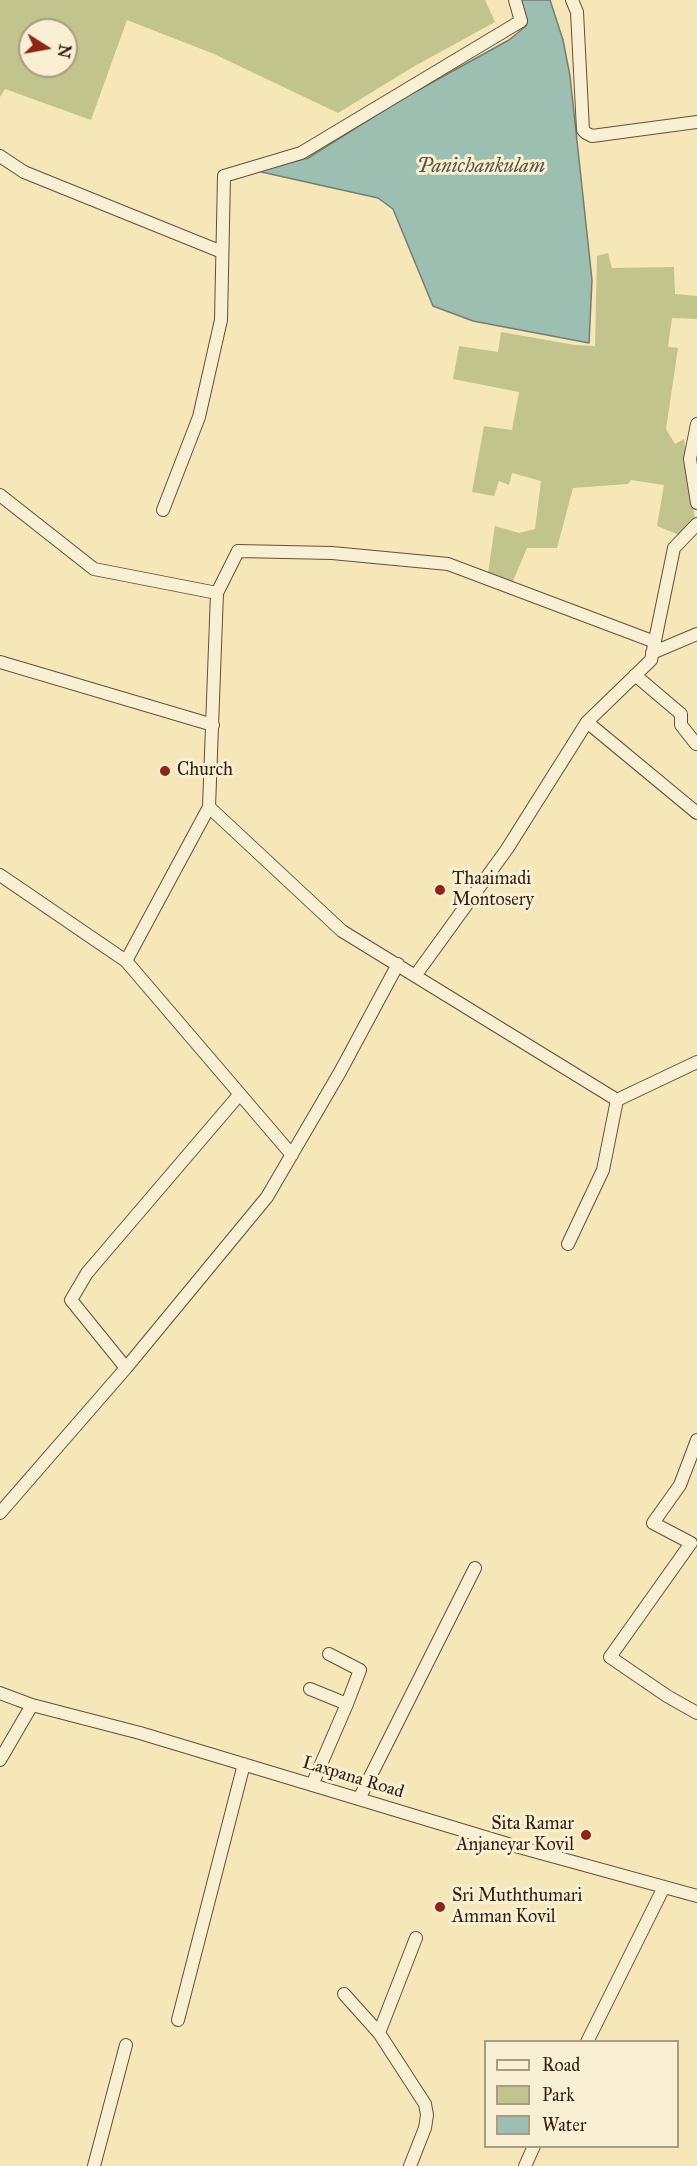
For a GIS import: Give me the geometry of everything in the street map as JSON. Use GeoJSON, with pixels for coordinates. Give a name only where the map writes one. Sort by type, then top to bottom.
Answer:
{"type":"FeatureCollection","features":[{"type":"Feature","properties":{"kind":"street"},"geometry":{"type":"LineString","coordinates":[[163,510],[199,417],[221,320],[224,176],[301,153],[521,21],[515,0]]}},
{"type":"Feature","properties":{"kind":"street"},"geometry":{"type":"LineString","coordinates":[[572,0],[577,12],[583,130],[586,133],[592,136],[697,123]]}},
{"type":"Feature","properties":{"kind":"street"},"geometry":{"type":"LineString","coordinates":[[0,156],[24,172],[222,252]]}},
{"type":"Feature","properties":{"kind":"street"},"geometry":{"type":"LineString","coordinates":[[697,424],[690,459],[697,503]]}},
{"type":"Feature","properties":{"kind":"street"},"geometry":{"type":"LineString","coordinates":[[0,495],[94,570],[217,593]]}},
{"type":"Feature","properties":{"kind":"street"},"geometry":{"type":"LineString","coordinates":[[415,975],[507,849],[587,722],[651,660],[674,548],[697,524]]}},
{"type":"Feature","properties":{"kind":"street"},"geometry":{"type":"LineString","coordinates":[[126,961],[210,807],[217,593],[238,551],[332,554],[448,564],[654,648],[697,634]]}},
{"type":"Feature","properties":{"kind":"street"},"geometry":{"type":"LineString","coordinates":[[0,662],[213,725]]}},
{"type":"Feature","properties":{"kind":"street"},"geometry":{"type":"LineString","coordinates":[[635,675],[681,714],[681,725],[696,744]]}},
{"type":"Feature","properties":{"kind":"street"},"geometry":{"type":"LineString","coordinates":[[587,722],[697,813]]}},
{"type":"Feature","properties":{"kind":"street"},"geometry":{"type":"LineString","coordinates":[[210,807],[342,931],[617,1100]]}},
{"type":"Feature","properties":{"kind":"street"},"geometry":{"type":"LineString","coordinates":[[0,875],[126,961],[292,1155]]}},
{"type":"Feature","properties":{"kind":"street"},"geometry":{"type":"LineString","coordinates":[[0,1513],[126,1368],[267,1197],[340,1072],[398,964]]}},
{"type":"Feature","properties":{"kind":"street"},"geometry":{"type":"LineString","coordinates":[[617,1100],[697,1062]]}},
{"type":"Feature","properties":{"kind":"street"},"geometry":{"type":"LineString","coordinates":[[126,1368],[71,1300],[87,1273],[239,1095]]}},
{"type":"Feature","properties":{"kind":"street"},"geometry":{"type":"LineString","coordinates":[[568,1244],[603,1170],[617,1100]]}},
{"type":"Feature","properties":{"kind":"street"},"geometry":{"type":"LineString","coordinates":[[697,1440],[680,1485],[653,1523],[691,1543],[610,1657],[667,1696],[697,1713]]}},
{"type":"Feature","properties":{"kind":"street"},"geometry":{"type":"LineString","coordinates":[[359,1799],[475,1568]]}},
{"type":"Feature","properties":{"kind":"street"},"geometry":{"type":"LineString","coordinates":[[312,1785],[360,1670],[329,1654]]}},
{"type":"Feature","properties":{"kind":"street"},"geometry":{"type":"LineString","coordinates":[[310,1689],[347,1704]]}},
{"type":"Feature","properties":{"kind":"street","name":"Laxpana Road"},"geometry":{"type":"LineString","coordinates":[[0,1693],[32,1705],[140,1733],[508,1844],[697,1896]]}},
{"type":"Feature","properties":{"kind":"street"},"geometry":{"type":"LineString","coordinates":[[0,1760],[32,1705]]}},
{"type":"Feature","properties":{"kind":"street"},"geometry":{"type":"LineString","coordinates":[[178,2020],[244,1764]]}},
{"type":"Feature","properties":{"kind":"street"},"geometry":{"type":"LineString","coordinates":[[588,2040],[664,1887]]}},
{"type":"Feature","properties":{"kind":"street"},"geometry":{"type":"LineString","coordinates":[[379,2033],[416,1938]]}},
{"type":"Feature","properties":{"kind":"street"},"geometry":{"type":"LineString","coordinates":[[344,1994],[379,2033],[425,2104],[427,2115],[425,2127],[410,2166]]}},
{"type":"Feature","properties":{"kind":"street"},"geometry":{"type":"LineString","coordinates":[[94,2166],[126,2045]]}},
{"type":"Feature","properties":{"kind":"street"},"geometry":{"type":"LineString","coordinates":[[525,2166],[533,2148]]}},
{"type":"Feature","properties":{"kind":"green space"},"geometry":{"type":"Polygon","coordinates":[[[0,0],[485,0],[495,22],[413,67],[338,113],[214,54],[127,20],[91,120],[5,89],[0,97],[0,0]]]}},
{"type":"Feature","properties":{"kind":"green space"},"geometry":{"type":"Polygon","coordinates":[[[608,253],[612,268],[674,267],[675,294],[697,296],[697,319],[672,318],[668,347],[678,348],[666,429],[675,444],[684,439],[695,520],[679,535],[657,526],[664,485],[631,480],[628,484],[573,488],[557,548],[527,548],[513,581],[488,573],[495,526],[519,533],[535,529],[541,481],[512,473],[509,485],[499,481],[494,496],[472,492],[484,426],[512,430],[519,392],[453,379],[459,346],[498,352],[501,332],[575,345],[595,346],[597,256],[608,253]]]}},
{"type":"Feature","properties":{"kind":"water","name":"Panichankulam"},"geometry":{"type":"Polygon","coordinates":[[[520,0],[550,0],[563,40],[570,76],[592,280],[589,343],[473,321],[433,306],[393,209],[378,198],[257,171],[308,158],[402,99],[509,40],[526,26],[520,0]]]}},
{"type":"Feature","properties":{"kind":"place","name":"Church"},"geometry":{"type":"Point","coordinates":[165,771]}},
{"type":"Feature","properties":{"kind":"place","name":"Thaaimadi Montosery"},"geometry":{"type":"Point","coordinates":[440,890]}},
{"type":"Feature","properties":{"kind":"place","name":"Sita Ramar Anjaneyar Kovil"},"geometry":{"type":"Point","coordinates":[586,1835]}},
{"type":"Feature","properties":{"kind":"place","name":"Sri Muththumari Amman Kovil"},"geometry":{"type":"Point","coordinates":[440,1907]}}]}
